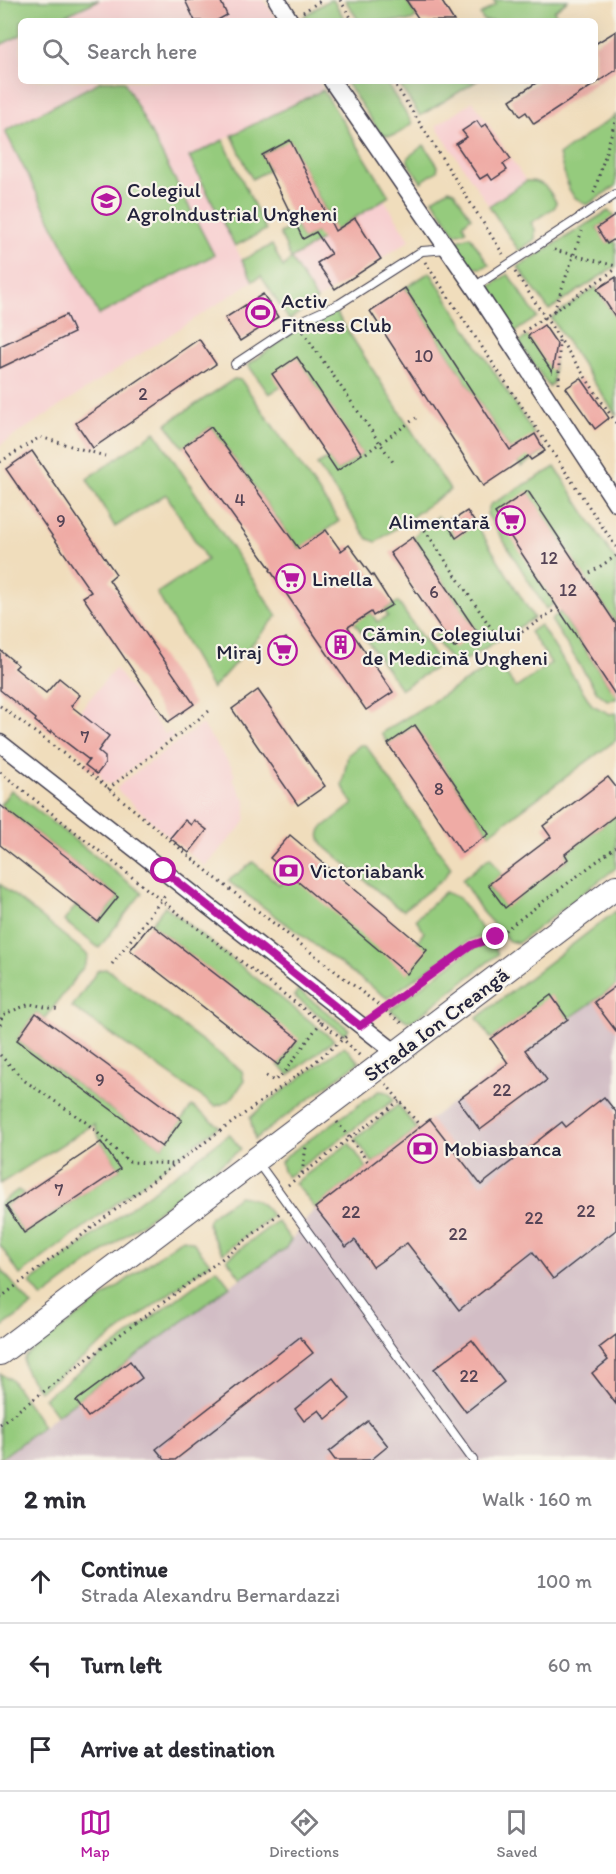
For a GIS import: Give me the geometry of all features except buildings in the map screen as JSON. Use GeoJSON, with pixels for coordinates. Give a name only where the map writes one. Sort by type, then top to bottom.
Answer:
{"type":"FeatureCollection","features":[{"type":"Feature","properties":{"kind":"street"},"geometry":{"type":"LineString","coordinates":[[277,0],[288,18]]}},
{"type":"Feature","properties":{"kind":"street"},"geometry":{"type":"LineString","coordinates":[[334,84],[474,287],[616,503]]}},
{"type":"Feature","properties":{"kind":"street"},"geometry":{"type":"LineString","coordinates":[[0,743],[396,1053]]}},
{"type":"Feature","properties":{"kind":"street","name":"Strada Ion Creangă"},"geometry":{"type":"LineString","coordinates":[[0,1353],[616,887]]}},
{"type":"Feature","properties":{"kind":"lane"},"geometry":{"type":"LineString","coordinates":[[474,287],[616,194]]}},
{"type":"Feature","properties":{"kind":"lane"},"geometry":{"type":"LineString","coordinates":[[235,364],[297,323],[339,304],[422,251],[447,249]]}},
{"type":"Feature","properties":{"kind":"lane"},"geometry":{"type":"LineString","coordinates":[[256,1160],[473,1460]]}},
{"type":"Feature","properties":{"kind":"path"},"geometry":{"type":"LineString","coordinates":[[295,18],[322,0]]}},
{"type":"Feature","properties":{"kind":"path"},"geometry":{"type":"LineString","coordinates":[[340,0],[351,18]]}},
{"type":"Feature","properties":{"kind":"path"},"geometry":{"type":"LineString","coordinates":[[554,311],[589,211],[616,118]]}},
{"type":"Feature","properties":{"kind":"path"},"geometry":{"type":"LineString","coordinates":[[536,246],[616,268]]}},
{"type":"Feature","properties":{"kind":"path"},"geometry":{"type":"LineString","coordinates":[[419,253],[616,547]]}},
{"type":"Feature","properties":{"kind":"path"},"geometry":{"type":"LineString","coordinates":[[509,341],[616,268]]}},
{"type":"Feature","properties":{"kind":"path"},"geometry":{"type":"LineString","coordinates":[[297,323],[393,462]]}},
{"type":"Feature","properties":{"kind":"path"},"geometry":{"type":"LineString","coordinates":[[366,453],[416,418]]}},
{"type":"Feature","properties":{"kind":"path"},"geometry":{"type":"LineString","coordinates":[[0,462],[40,437],[105,456]]}},
{"type":"Feature","properties":{"kind":"path"},"geometry":{"type":"LineString","coordinates":[[418,519],[502,644]]}},
{"type":"Feature","properties":{"kind":"path"},"geometry":{"type":"LineString","coordinates":[[590,573],[616,556]]}},
{"type":"Feature","properties":{"kind":"path"},"geometry":{"type":"LineString","coordinates":[[522,632],[558,608]]}},
{"type":"Feature","properties":{"kind":"path"},"geometry":{"type":"LineString","coordinates":[[0,706],[419,1036]]}},
{"type":"Feature","properties":{"kind":"path"},"geometry":{"type":"LineString","coordinates":[[108,789],[209,711]]}},
{"type":"Feature","properties":{"kind":"path"},"geometry":{"type":"LineString","coordinates":[[0,772],[162,901],[343,1039],[375,1071],[420,1126]]}},
{"type":"Feature","properties":{"kind":"path"},"geometry":{"type":"LineString","coordinates":[[0,1298],[360,1026],[472,945],[496,937],[616,847]]}},
{"type":"Feature","properties":{"kind":"path"},"geometry":{"type":"LineString","coordinates":[[112,964],[193,859]]}},
{"type":"Feature","properties":{"kind":"path"},"geometry":{"type":"LineString","coordinates":[[0,1024],[3,1015],[30,1004],[60,1010]]}},
{"type":"Feature","properties":{"kind":"path"},"geometry":{"type":"LineString","coordinates":[[266,1076],[274,1081],[283,1074],[321,1022]]}},
{"type":"Feature","properties":{"kind":"path"},"geometry":{"type":"LineString","coordinates":[[0,1055],[25,1081],[87,1123],[129,1162],[175,1164]]}},
{"type":"Feature","properties":{"kind":"path"},"geometry":{"type":"LineString","coordinates":[[278,1192],[399,1101]]}},
{"type":"Feature","properties":{"kind":"path"},"geometry":{"type":"LineString","coordinates":[[335,1119],[369,1163]]}},
{"type":"Feature","properties":{"kind":"path"},"geometry":{"type":"LineString","coordinates":[[302,1174],[307,1139]]}},
{"type":"Feature","properties":{"kind":"path"},"geometry":{"type":"LineString","coordinates":[[0,1424],[289,1206]]}},
{"type":"Feature","properties":{"kind":"shaded area","name":"Colegiul AgroIndustrial Ungheni"},"geometry":{"type":"Polygon","coordinates":[[[0,0],[264,0],[276,18],[18,18],[18,84],[320,84],[323,90],[189,157],[253,281],[0,445],[0,0]]]}},
{"type":"Feature","properties":{"kind":"shaded area"},"geometry":{"type":"Polygon","coordinates":[[[473,101],[526,181],[489,206],[436,126],[473,101]]]}},
{"type":"Feature","properties":{"kind":"shaded area"},"geometry":{"type":"Polygon","coordinates":[[[384,199],[410,240],[317,300],[291,260],[384,199]]]}},
{"type":"Feature","properties":{"kind":"shaded area"},"geometry":{"type":"Polygon","coordinates":[[[115,668],[165,734],[170,731],[174,736],[110,785],[100,778],[102,776],[98,772],[105,763],[105,757],[98,751],[109,736],[79,712],[115,668]]]}},
{"type":"Feature","properties":{"kind":"shaded area"},"geometry":{"type":"Polygon","coordinates":[[[202,724],[233,769],[235,775],[232,778],[246,802],[246,819],[242,826],[205,866],[116,789],[202,724]]]}},
{"type":"Feature","properties":{"kind":"shaded area"},"geometry":{"type":"Polygon","coordinates":[[[616,986],[616,1460],[0,1460],[241,1278],[285,1249],[315,1208],[430,1119],[616,986]]]}},
{"type":"Feature","properties":{"kind":"green space"},"geometry":{"type":"Polygon","coordinates":[[[0,0],[99,0],[60,18],[18,18],[18,36],[0,45],[0,0]]]}},
{"type":"Feature","properties":{"kind":"green space"},"geometry":{"type":"Polygon","coordinates":[[[329,0],[333,0],[344,18],[305,18],[304,16],[329,0]]]}},
{"type":"Feature","properties":{"kind":"green space"},"geometry":{"type":"Polygon","coordinates":[[[345,0],[406,0],[417,17],[416,18],[357,18],[345,0]]]}},
{"type":"Feature","properties":{"kind":"green space"},"geometry":{"type":"Polygon","coordinates":[[[493,0],[568,0],[554,11],[558,18],[482,18],[480,15],[496,4],[493,0]]]}},
{"type":"Feature","properties":{"kind":"green space"},"geometry":{"type":"Polygon","coordinates":[[[95,84],[126,84],[214,255],[99,315],[5,131],[95,84]]]}},
{"type":"Feature","properties":{"kind":"green space"},"geometry":{"type":"Polygon","coordinates":[[[347,84],[387,84],[412,123],[394,135],[381,134],[347,84]]]}},
{"type":"Feature","properties":{"kind":"green space"},"geometry":{"type":"Polygon","coordinates":[[[399,84],[472,84],[420,116],[399,84]]]}},
{"type":"Feature","properties":{"kind":"green space"},"geometry":{"type":"Polygon","coordinates":[[[323,90],[389,196],[291,259],[280,233],[296,225],[303,239],[332,224],[290,141],[262,154],[269,170],[252,179],[232,135],[323,90]]]}},
{"type":"Feature","properties":{"kind":"green space"},"geometry":{"type":"Polygon","coordinates":[[[616,115],[616,186],[587,205],[574,197],[569,189],[559,155],[616,115]]]}},
{"type":"Feature","properties":{"kind":"green space"},"geometry":{"type":"Polygon","coordinates":[[[223,140],[266,230],[235,246],[189,157],[223,140]]]}},
{"type":"Feature","properties":{"kind":"green space"},"geometry":{"type":"Polygon","coordinates":[[[424,145],[438,166],[437,171],[421,182],[408,162],[408,157],[424,145]]]}},
{"type":"Feature","properties":{"kind":"green space"},"geometry":{"type":"Polygon","coordinates":[[[526,181],[537,182],[544,186],[556,202],[555,207],[531,223],[535,229],[535,239],[519,251],[489,206],[526,181]]]}},
{"type":"Feature","properties":{"kind":"green space"},"geometry":{"type":"Polygon","coordinates":[[[449,189],[454,191],[471,217],[463,224],[466,231],[455,234],[433,199],[449,189]]]}},
{"type":"Feature","properties":{"kind":"green space"},"geometry":{"type":"Polygon","coordinates":[[[608,211],[615,216],[597,228],[607,243],[613,240],[616,244],[616,266],[549,310],[518,267],[608,211]]]}},
{"type":"Feature","properties":{"kind":"green space"},"geometry":{"type":"Polygon","coordinates":[[[470,236],[489,265],[481,268],[469,267],[458,253],[458,240],[470,236]]]}},
{"type":"Feature","properties":{"kind":"green space"},"geometry":{"type":"Polygon","coordinates":[[[272,245],[283,267],[291,259],[317,300],[289,320],[261,276],[253,281],[242,260],[272,245]]]}},
{"type":"Feature","properties":{"kind":"green space"},"geometry":{"type":"Polygon","coordinates":[[[430,272],[545,451],[521,467],[405,288],[430,272]]]}},
{"type":"Feature","properties":{"kind":"green space"},"geometry":{"type":"Polygon","coordinates":[[[508,274],[537,317],[513,333],[487,295],[488,288],[508,274]]]}},
{"type":"Feature","properties":{"kind":"green space"},"geometry":{"type":"Polygon","coordinates":[[[596,287],[616,318],[616,415],[551,318],[596,287]]]}},
{"type":"Feature","properties":{"kind":"green space"},"geometry":{"type":"Polygon","coordinates":[[[335,311],[450,490],[376,542],[368,539],[317,465],[329,458],[337,471],[362,454],[297,358],[281,387],[269,394],[248,365],[292,333],[335,311]]]}},
{"type":"Feature","properties":{"kind":"green space"},"geometry":{"type":"Polygon","coordinates":[[[528,336],[554,361],[553,383],[549,387],[519,342],[528,336]]]}},
{"type":"Feature","properties":{"kind":"green space"},"geometry":{"type":"Polygon","coordinates":[[[234,379],[241,380],[339,521],[299,549],[211,427],[183,447],[166,424],[234,379]]]}},
{"type":"Feature","properties":{"kind":"green space"},"geometry":{"type":"Polygon","coordinates":[[[155,432],[277,616],[212,689],[157,593],[207,560],[166,494],[115,527],[87,479],[155,432]]]}},
{"type":"Feature","properties":{"kind":"green space"},"geometry":{"type":"Polygon","coordinates":[[[555,467],[616,561],[616,624],[528,492],[555,603],[546,609],[487,514],[490,505],[555,467]]]}},
{"type":"Feature","properties":{"kind":"green space"},"geometry":{"type":"Polygon","coordinates":[[[438,517],[447,524],[456,537],[476,524],[534,618],[461,663],[450,660],[434,637],[440,626],[477,632],[413,537],[438,517]]]}},
{"type":"Feature","properties":{"kind":"green space"},"geometry":{"type":"Polygon","coordinates":[[[334,593],[364,616],[371,612],[377,622],[388,616],[384,610],[398,602],[435,657],[435,668],[401,689],[334,593]]]}},
{"type":"Feature","properties":{"kind":"green space"},"geometry":{"type":"Polygon","coordinates":[[[560,612],[610,687],[616,684],[616,699],[607,700],[597,692],[551,620],[560,612]]]}},
{"type":"Feature","properties":{"kind":"green space"},"geometry":{"type":"Polygon","coordinates":[[[540,625],[592,705],[610,714],[616,713],[616,740],[489,834],[415,726],[388,744],[381,733],[497,662],[516,688],[551,663],[530,632],[540,625]]]}},
{"type":"Feature","properties":{"kind":"green space"},"geometry":{"type":"Polygon","coordinates":[[[360,745],[365,745],[369,750],[451,868],[443,879],[404,910],[397,907],[323,845],[320,838],[322,828],[353,804],[342,785],[348,755],[360,745]]]}},
{"type":"Feature","properties":{"kind":"green space"},"geometry":{"type":"Polygon","coordinates":[[[11,790],[142,893],[99,948],[64,921],[76,905],[98,922],[118,897],[0,805],[11,790]]]}},
{"type":"Feature","properties":{"kind":"green space"},"geometry":{"type":"Polygon","coordinates":[[[616,815],[616,868],[518,943],[509,941],[483,913],[462,880],[490,857],[502,874],[488,886],[505,907],[568,859],[565,854],[616,815]]]}},
{"type":"Feature","properties":{"kind":"green space"},"geometry":{"type":"Polygon","coordinates":[[[253,862],[280,885],[290,875],[417,942],[424,932],[416,919],[445,892],[459,898],[487,936],[470,940],[387,998],[228,881],[253,862]]]}},
{"type":"Feature","properties":{"kind":"green space"},"geometry":{"type":"Polygon","coordinates":[[[0,884],[88,955],[85,965],[45,1019],[36,1013],[17,1040],[162,1147],[192,1106],[219,1126],[20,1275],[0,1245],[0,1203],[18,1190],[24,1194],[6,1206],[24,1233],[120,1169],[101,1142],[94,1124],[0,1184],[0,884]]]}},
{"type":"Feature","properties":{"kind":"green space"},"geometry":{"type":"Polygon","coordinates":[[[165,906],[334,1040],[289,1075],[278,1065],[298,1040],[151,924],[165,906]]]}},
{"type":"Feature","properties":{"kind":"green space"},"geometry":{"type":"Polygon","coordinates":[[[616,911],[616,986],[568,1019],[551,996],[491,1039],[477,1018],[616,911]]]}},
{"type":"Feature","properties":{"kind":"green space"},"geometry":{"type":"Polygon","coordinates":[[[493,944],[498,954],[414,1020],[407,1021],[390,1010],[473,948],[493,944]]]}},
{"type":"Feature","properties":{"kind":"green space"},"geometry":{"type":"Polygon","coordinates":[[[107,969],[242,1071],[244,1081],[232,1097],[225,1103],[215,1106],[72,1007],[98,970],[107,969]]]}},
{"type":"Feature","properties":{"kind":"green space"},"geometry":{"type":"Polygon","coordinates":[[[298,990],[349,1029],[344,1034],[294,996],[298,990]]]}},
{"type":"Feature","properties":{"kind":"green space"},"geometry":{"type":"Polygon","coordinates":[[[344,1046],[359,1062],[255,1139],[250,1118],[265,1104],[344,1046]]]}},
{"type":"Feature","properties":{"kind":"green space"},"geometry":{"type":"Polygon","coordinates":[[[379,1091],[388,1093],[394,1100],[287,1177],[281,1162],[286,1156],[379,1091]]]}},
{"type":"Feature","properties":{"kind":"green space"},"geometry":{"type":"Polygon","coordinates":[[[398,1105],[417,1129],[373,1163],[355,1139],[398,1105]]]}},
{"type":"Feature","properties":{"kind":"green space"},"geometry":{"type":"Polygon","coordinates":[[[229,1134],[241,1149],[42,1298],[30,1283],[229,1134]]]}},
{"type":"Feature","properties":{"kind":"green space"},"geometry":{"type":"Polygon","coordinates":[[[349,1143],[367,1168],[315,1208],[295,1183],[349,1143]]]}},
{"type":"Feature","properties":{"kind":"green space"},"geometry":{"type":"Polygon","coordinates":[[[239,1196],[258,1202],[272,1216],[223,1253],[210,1232],[209,1219],[219,1209],[239,1196]]]}},
{"type":"Feature","properties":{"kind":"green space"},"geometry":{"type":"Polygon","coordinates":[[[277,1221],[291,1240],[285,1249],[241,1278],[227,1259],[277,1221]]]}},
{"type":"Feature","properties":{"kind":"green space"},"geometry":{"type":"Polygon","coordinates":[[[184,1239],[193,1242],[210,1263],[39,1391],[25,1370],[25,1356],[184,1239]]]}},
{"type":"Feature","properties":{"kind":"green space"},"geometry":{"type":"Polygon","coordinates":[[[0,1268],[32,1306],[0,1328],[0,1268]]]}},
{"type":"Feature","properties":{"kind":"green space"},"geometry":{"type":"Polygon","coordinates":[[[217,1269],[230,1286],[57,1415],[44,1398],[217,1269]]]}},
{"type":"Feature","properties":{"kind":"green space"},"geometry":{"type":"Polygon","coordinates":[[[0,1374],[11,1379],[43,1426],[0,1459],[0,1374]]]}},
{"type":"Feature","properties":{"kind":"place","name":"Colegiul AgroIndustrial Ungheni"},"geometry":{"type":"Point","coordinates":[106,201]}},
{"type":"Feature","properties":{"kind":"place","name":"Activ Fitness Club"},"geometry":{"type":"Point","coordinates":[260,312]}},
{"type":"Feature","properties":{"kind":"place","name":"Alimentară"},"geometry":{"type":"Point","coordinates":[511,521]}},
{"type":"Feature","properties":{"kind":"place","name":"Linella"},"geometry":{"type":"Point","coordinates":[291,578]}},
{"type":"Feature","properties":{"kind":"place","name":"Cămin, Colegiului de Medicină Ungheni"},"geometry":{"type":"Point","coordinates":[341,645]}},
{"type":"Feature","properties":{"kind":"place","name":"Miraj"},"geometry":{"type":"Point","coordinates":[283,651]}},
{"type":"Feature","properties":{"kind":"place","name":"Victoriabank"},"geometry":{"type":"Point","coordinates":[289,870]}},
{"type":"Feature","properties":{"kind":"place","name":"Mobiasbanca"},"geometry":{"type":"Point","coordinates":[423,1148]}},
{"type":"Feature","properties":{"kind":"route"},"geometry":{"type":"LineString","coordinates":[[164,871],[360,1026],[472,945],[496,937]]}}]}
